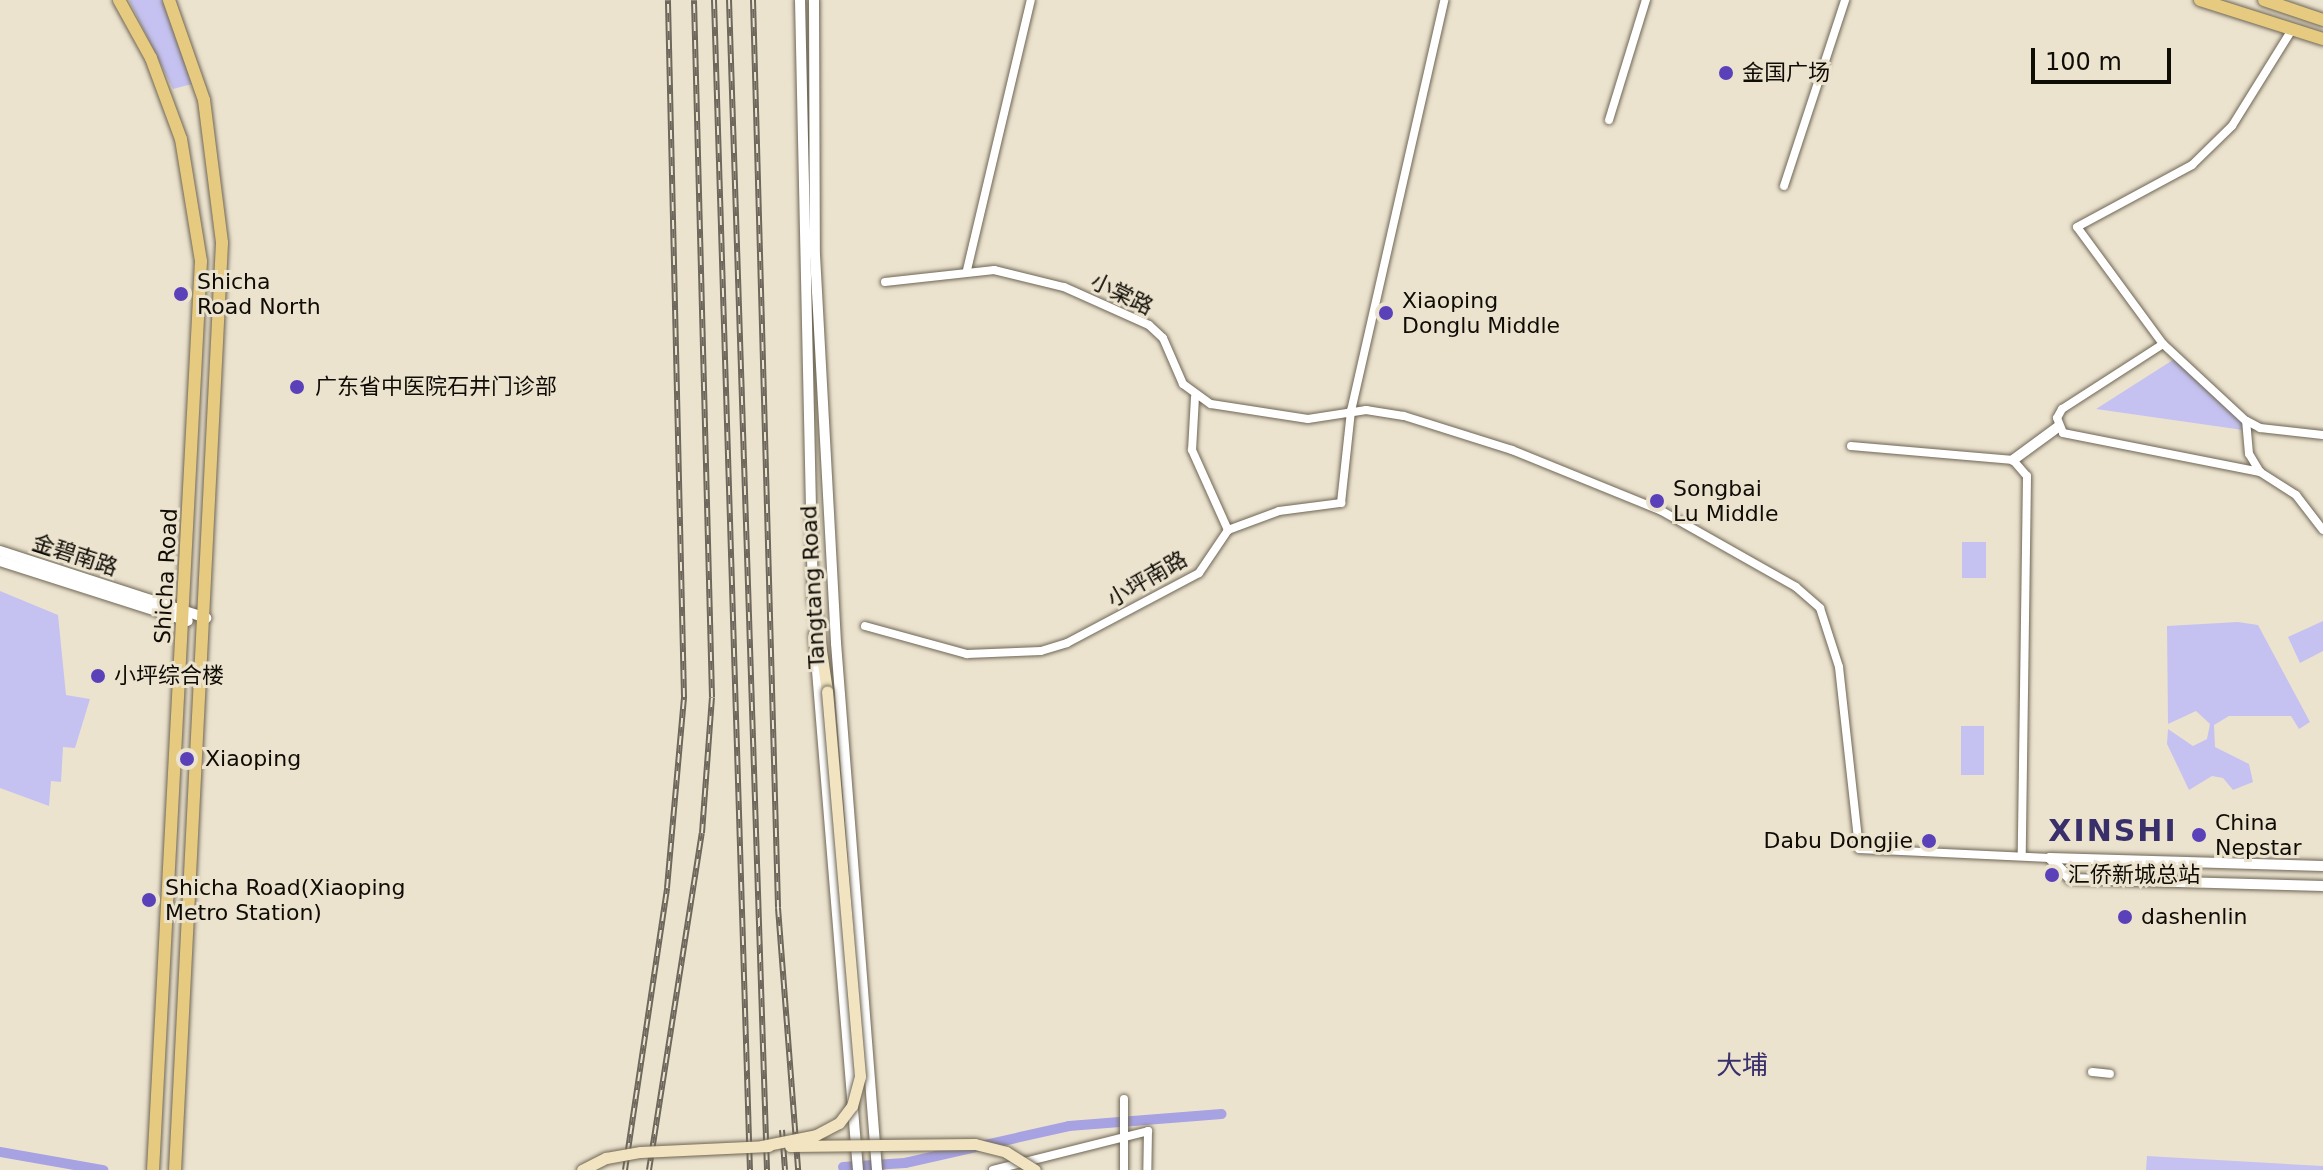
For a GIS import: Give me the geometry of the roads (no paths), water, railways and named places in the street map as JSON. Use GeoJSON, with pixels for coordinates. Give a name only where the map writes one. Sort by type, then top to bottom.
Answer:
{"type":"FeatureCollection","features":[{"type":"Feature","properties":{"kind":"main road","name":"Shicha Road"},"geometry":{"type":"LineString","coordinates":[[119,0],[171,108],[188,164],[199,234],[199,353],[153,1170]]}},
{"type":"Feature","properties":{"kind":"main road","name":"Shicha Road"},"geometry":{"type":"LineString","coordinates":[[169,0],[204,100],[221,214],[221,337],[175,1170]]}},
{"type":"Feature","properties":{"kind":"main road"},"geometry":{"type":"LineString","coordinates":[[2200,0],[2323,39]]}},
{"type":"Feature","properties":{"kind":"main road"},"geometry":{"type":"LineString","coordinates":[[2264,0],[2323,20]]}},
{"type":"Feature","properties":{"kind":"main road"},"geometry":{"type":"LineString","coordinates":[[762,1146],[816,1135],[839,1123],[852,1106],[860,1076],[827,691],[813,596]]}},
{"type":"Feature","properties":{"kind":"main road"},"geometry":{"type":"LineString","coordinates":[[582,1170],[631,1153],[762,1146],[964,1143],[1006,1152],[1035,1170]]}},
{"type":"Feature","properties":{"kind":"street","name":"Tangtang Road"},"geometry":{"type":"LineString","coordinates":[[800,0],[813,596],[858,1170]]}},
{"type":"Feature","properties":{"kind":"street","name":"Tangtang Road"},"geometry":{"type":"LineString","coordinates":[[814,0],[818,317],[836,643],[877,1170]]}},
{"type":"Feature","properties":{"kind":"street"},"geometry":{"type":"LineString","coordinates":[[967,270],[1031,0]]}},
{"type":"Feature","properties":{"kind":"street"},"geometry":{"type":"LineString","coordinates":[[1444,0],[1351,411],[1341,503],[1279,511],[1228,530],[1192,450],[1195,397],[1261,415],[1308,419],[1351,411],[1388,413],[1441,426],[1611,488],[1660,510],[1809,597],[1820,608],[1835,648],[1854,774],[1859,849],[2323,866]]}},
{"type":"Feature","properties":{"kind":"street"},"geometry":{"type":"LineString","coordinates":[[1609,120],[1646,0]]}},
{"type":"Feature","properties":{"kind":"street"},"geometry":{"type":"LineString","coordinates":[[1784,186],[1845,0]]}},
{"type":"Feature","properties":{"kind":"street"},"geometry":{"type":"LineString","coordinates":[[2293,28],[2232,126],[2192,165],[2077,227],[2078,235],[2163,344],[2246,421],[2260,428],[2323,435]]}},
{"type":"Feature","properties":{"kind":"street","name":"小棠路"},"geometry":{"type":"LineString","coordinates":[[885,282],[967,270],[994,270],[1064,287],[1130,313],[1163,338],[1183,384],[1195,397]]}},
{"type":"Feature","properties":{"kind":"street"},"geometry":{"type":"LineString","coordinates":[[2060,430],[2062,409],[2163,344]]}},
{"type":"Feature","properties":{"kind":"street"},"geometry":{"type":"LineString","coordinates":[[2246,421],[2249,454],[2260,472]]}},
{"type":"Feature","properties":{"kind":"street"},"geometry":{"type":"LineString","coordinates":[[2013,460],[2060,430],[2243,467],[2260,472],[2296,495],[2322,528]]}},
{"type":"Feature","properties":{"kind":"street"},"geometry":{"type":"LineString","coordinates":[[1851,446],[2013,460],[2023,467],[2028,488],[2022,856]]}},
{"type":"Feature","properties":{"kind":"street","name":"小坪南路"},"geometry":{"type":"LineString","coordinates":[[865,626],[967,654],[1041,651],[1067,643],[1199,573],[1228,530]]}},
{"type":"Feature","properties":{"kind":"street","name":"金碧南路"},"geometry":{"type":"LineString","coordinates":[[0,551],[183,617]]}},
{"type":"Feature","properties":{"kind":"street","name":"金碧南路"},"geometry":{"type":"LineString","coordinates":[[0,561],[183,617],[206,618]]}},
{"type":"Feature","properties":{"kind":"street"},"geometry":{"type":"LineString","coordinates":[[2050,858],[2070,879],[2323,886]]}},
{"type":"Feature","properties":{"kind":"street"},"geometry":{"type":"LineString","coordinates":[[2092,1072],[2110,1074]]}},
{"type":"Feature","properties":{"kind":"street"},"geometry":{"type":"LineString","coordinates":[[1124,1099],[1124,1170]]}},
{"type":"Feature","properties":{"kind":"street"},"geometry":{"type":"LineString","coordinates":[[993,1170],[1148,1131],[1147,1170]]}},
{"type":"Feature","properties":{"kind":"waterway"},"geometry":{"type":"LineString","coordinates":[[843,1167],[905,1163],[1069,1126],[1222,1114]]}},
{"type":"Feature","properties":{"kind":"waterway"},"geometry":{"type":"LineString","coordinates":[[0,1152],[103,1170]]}},
{"type":"Feature","properties":{"kind":"railway"},"geometry":{"type":"LineString","coordinates":[[625,1170],[667,888],[684,697],[668,0]]}},
{"type":"Feature","properties":{"kind":"railway"},"geometry":{"type":"LineString","coordinates":[[649,1170],[702,833],[712,697],[694,0]]}},
{"type":"Feature","properties":{"kind":"railway"},"geometry":{"type":"LineString","coordinates":[[714,0],[750,1170]]}},
{"type":"Feature","properties":{"kind":"railway"},"geometry":{"type":"LineString","coordinates":[[729,0],[767,1170]]}},
{"type":"Feature","properties":{"kind":"railway"},"geometry":{"type":"LineString","coordinates":[[753,0],[778,908],[798,1170]]}},
{"type":"Feature","properties":{"kind":"railway"},"geometry":{"type":"LineString","coordinates":[[782,1130],[785,1170]]}},
{"type":"Feature","properties":{"kind":"place","name":"金国广场"},"geometry":{"type":"Point","coordinates":[1726,73]}},
{"type":"Feature","properties":{"kind":"place","name":"Shicha Road North"},"geometry":{"type":"Point","coordinates":[181,294]}},
{"type":"Feature","properties":{"kind":"place","name":"Xiaoping Donglu Middle"},"geometry":{"type":"Point","coordinates":[1386,313]}},
{"type":"Feature","properties":{"kind":"place","name":"广东省中医院石井门诊部"},"geometry":{"type":"Point","coordinates":[297,387]}},
{"type":"Feature","properties":{"kind":"place","name":"Songbai Lu Middle"},"geometry":{"type":"Point","coordinates":[1657,501]}},
{"type":"Feature","properties":{"kind":"place","name":"小坪综合楼"},"geometry":{"type":"Point","coordinates":[98,676]}},
{"type":"Feature","properties":{"kind":"place","name":"Xiaoping"},"geometry":{"type":"Point","coordinates":[187,759]}},
{"type":"Feature","properties":{"kind":"place","name":"China Nepstar"},"geometry":{"type":"Point","coordinates":[2199,835]}},
{"type":"Feature","properties":{"kind":"place","name":"Dabu Dongjie"},"geometry":{"type":"Point","coordinates":[1929,841]}},
{"type":"Feature","properties":{"kind":"place","name":"汇侨新城总站"},"geometry":{"type":"Point","coordinates":[2052,875]}},
{"type":"Feature","properties":{"kind":"place","name":"Shicha Road(Xiaoping Metro Station)"},"geometry":{"type":"Point","coordinates":[149,900]}},
{"type":"Feature","properties":{"kind":"place","name":"dashenlin"},"geometry":{"type":"Point","coordinates":[2125,917]}},
{"type":"Feature","properties":{"kind":"district","name":"XINSHI"},"geometry":{"type":"Point","coordinates":[2113,831]}},
{"type":"Feature","properties":{"kind":"district","name":"大埔"},"geometry":{"type":"Point","coordinates":[1742,1066]}}]}
